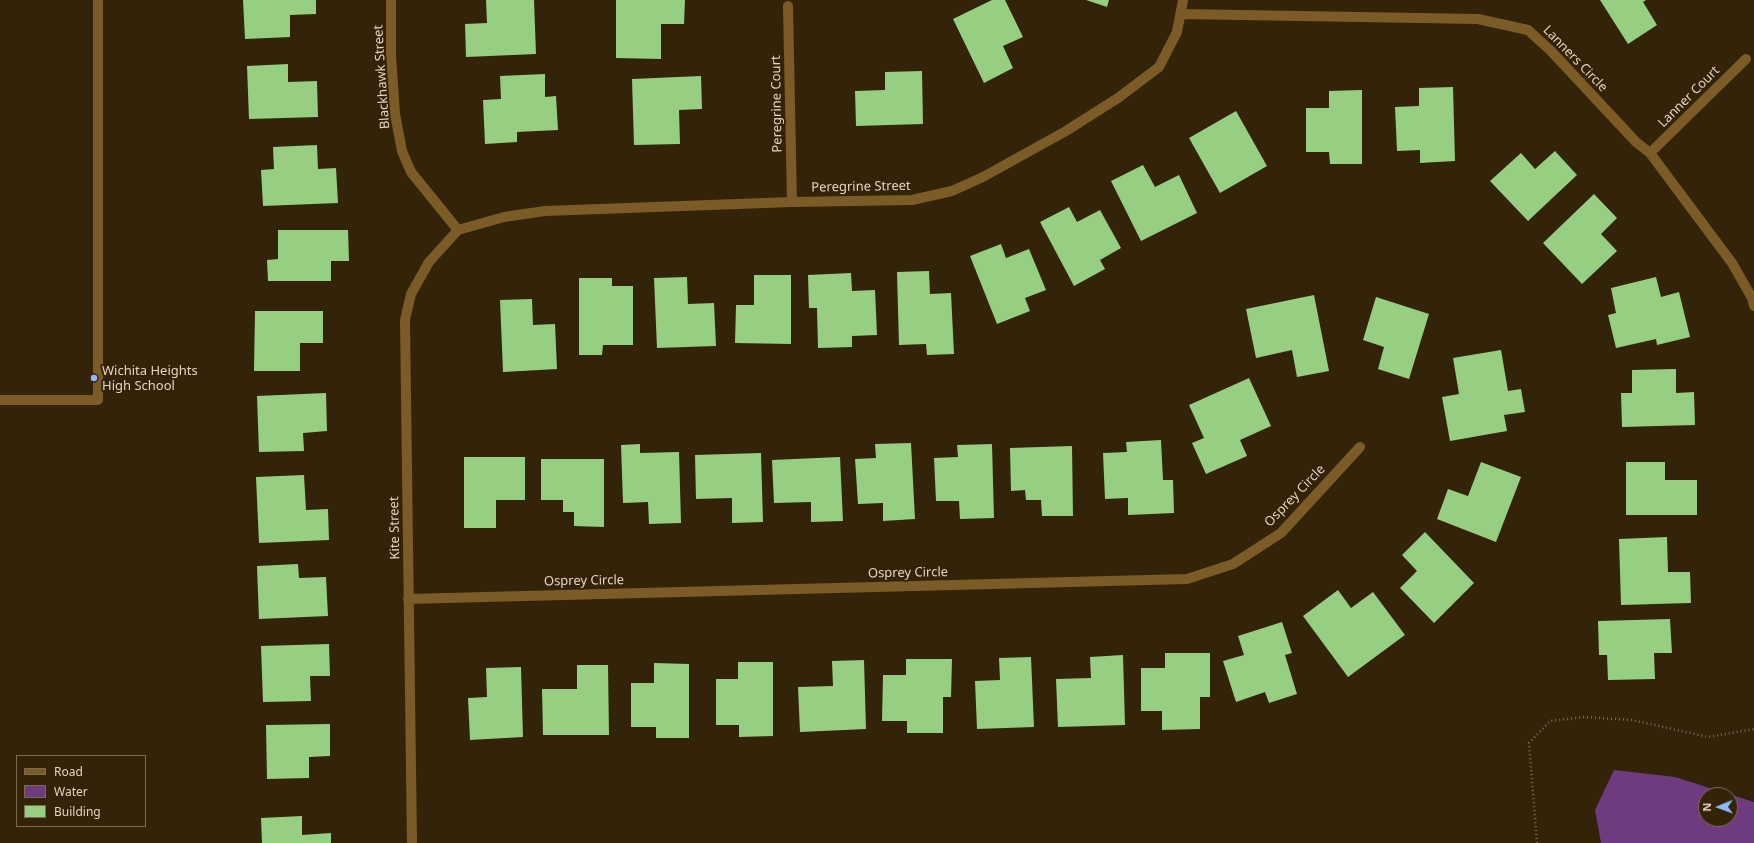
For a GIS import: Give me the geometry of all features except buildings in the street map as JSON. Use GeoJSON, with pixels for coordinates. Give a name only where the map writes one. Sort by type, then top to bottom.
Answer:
{"type":"FeatureCollection","features":[{"type":"Feature","properties":{"kind":"street"},"geometry":{"type":"LineString","coordinates":[[0,400],[98,400],[98,0]]}},
{"type":"Feature","properties":{"kind":"street","name":"Blackhawk Street"},"geometry":{"type":"LineString","coordinates":[[390,0],[391,55],[395,114],[402,151],[411,172],[458,230]]}},
{"type":"Feature","properties":{"kind":"street","name":"Peregrine Street"},"geometry":{"type":"LineString","coordinates":[[458,230],[504,217],[545,211],[792,202],[912,200],[952,191],[984,177],[1066,131],[1118,98],[1159,67],[1177,32],[1182,14],[1183,0]]}},
{"type":"Feature","properties":{"kind":"street","name":"Peregrine Court"},"geometry":{"type":"LineString","coordinates":[[788,6],[792,202]]}},
{"type":"Feature","properties":{"kind":"street","name":"Lanners Circle"},"geometry":{"type":"LineString","coordinates":[[1182,14],[1478,19],[1528,30],[1551,51],[1636,142],[1650,153],[1732,263],[1752,298],[1754,306]]}},
{"type":"Feature","properties":{"kind":"street","name":"Lanner Court"},"geometry":{"type":"LineString","coordinates":[[1650,153],[1746,59]]}},
{"type":"Feature","properties":{"kind":"street","name":"Kite Street"},"geometry":{"type":"LineString","coordinates":[[412,843],[405,320],[411,294],[429,262],[458,230]]}},
{"type":"Feature","properties":{"kind":"street","name":"Osprey Circle"},"geometry":{"type":"LineString","coordinates":[[408,599],[1187,579],[1233,564],[1281,533],[1360,447]]}},
{"type":"Feature","properties":{"kind":"path"},"geometry":{"type":"LineString","coordinates":[[1537,843],[1529,743],[1550,721],[1584,717],[1632,720],[1708,738],[1754,729]]}},
{"type":"Feature","properties":{"kind":"water"},"geometry":{"type":"Polygon","coordinates":[[[1614,770],[1675,777],[1707,787],[1698,787],[1698,827],[1738,827],[1738,797],[1754,802],[1754,843],[1601,843],[1595,810],[1614,770]]]}},
{"type":"Feature","properties":{"kind":"place","name":"Wichita Heights High School"},"geometry":{"type":"Point","coordinates":[94,378]}}]}
